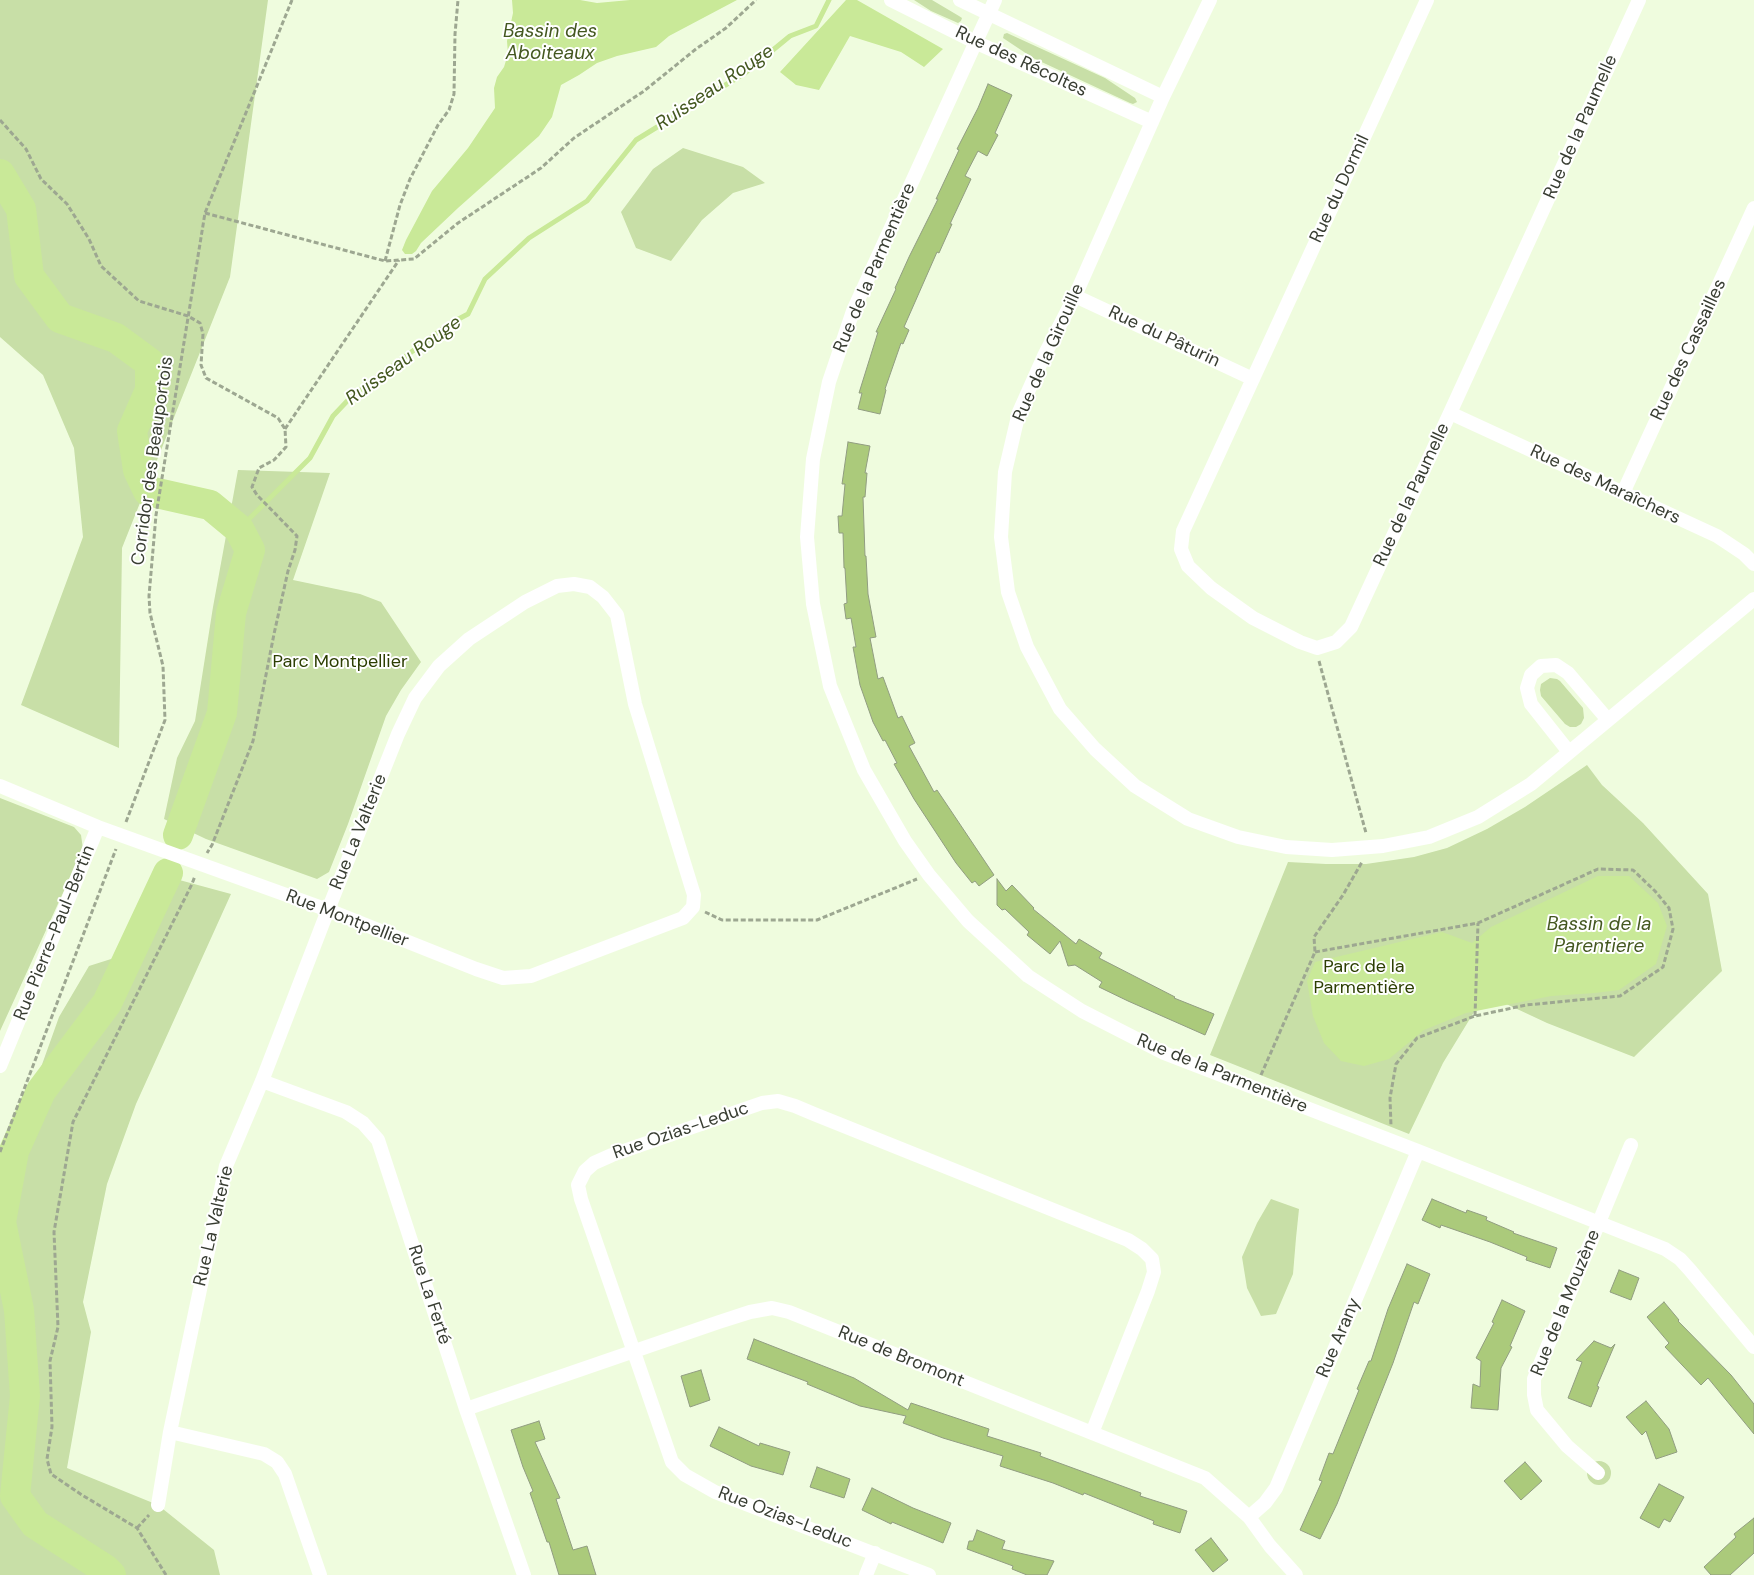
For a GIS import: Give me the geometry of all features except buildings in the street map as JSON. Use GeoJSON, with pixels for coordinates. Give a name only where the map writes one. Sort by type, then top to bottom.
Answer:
{"type":"FeatureCollection","features":[{"type":"Feature","properties":{"kind":"street","name":"Rue des Récoltes"},"geometry":{"type":"LineString","coordinates":[[891,0],[976,42],[1152,122]]}},
{"type":"Feature","properties":{"kind":"street","name":"Rue des Récoltes"},"geometry":{"type":"LineString","coordinates":[[960,0],[1163,97]]}},
{"type":"Feature","properties":{"kind":"street","name":"Rue de la Parmentière"},"geometry":{"type":"LineString","coordinates":[[995,0],[853,311],[829,382],[812,459],[807,537],[814,604],[830,686],[864,770],[905,841],[929,875],[968,921],[1028,976],[1082,1011],[1164,1054],[1418,1151],[1665,1249],[1680,1259],[1754,1347]]}},
{"type":"Feature","properties":{"kind":"street","name":"Rue de la Girouille"},"geometry":{"type":"LineString","coordinates":[[1210,0],[1163,97],[1075,296],[1044,356],[1019,412],[1004,472],[1001,537],[1008,592],[1027,648],[1060,708],[1095,749],[1135,786],[1188,819],[1238,837],[1286,847],[1332,850],[1383,846],[1429,837],[1478,817],[1531,784],[1754,599]]}},
{"type":"Feature","properties":{"kind":"street","name":"Rue du Dormil"},"geometry":{"type":"LineString","coordinates":[[1253,379],[1427,0]]}},
{"type":"Feature","properties":{"kind":"street","name":"Rue de la Paumelle"},"geometry":{"type":"LineString","coordinates":[[1316,648],[1336,642],[1350,627],[1639,0]]}},
{"type":"Feature","properties":{"kind":"street","name":"Rue des Cassailles"},"geometry":{"type":"LineString","coordinates":[[1623,493],[1754,208]]}},
{"type":"Feature","properties":{"kind":"street","name":"Rue du Pâturin"},"geometry":{"type":"LineString","coordinates":[[1075,296],[1253,379]]}},
{"type":"Feature","properties":{"kind":"street"},"geometry":{"type":"LineString","coordinates":[[1253,379],[1183,531],[1181,549],[1188,566],[1211,588],[1253,618],[1316,648]]}},
{"type":"Feature","properties":{"kind":"street","name":"Rue des Maraîchers"},"geometry":{"type":"LineString","coordinates":[[1450,413],[1717,536],[1744,554],[1754,564]]}},
{"type":"Feature","properties":{"kind":"street","name":"Rue La Valterie"},"geometry":{"type":"LineString","coordinates":[[158,1505],[170,1432],[226,1166],[262,1081],[398,734],[415,698],[439,666],[469,640],[525,602],[557,586],[574,584],[590,587],[603,597],[617,615],[635,704],[690,880],[694,895],[693,907]]}},
{"type":"Feature","properties":{"kind":"street"},"geometry":{"type":"LineString","coordinates":[[1569,752],[1531,704],[1527,688],[1532,675],[1541,666],[1556,665],[1568,673],[1608,720]]}},
{"type":"Feature","properties":{"kind":"street","name":"Rue Montpellier"},"geometry":{"type":"LineString","coordinates":[[0,786],[98,827],[328,910],[503,978],[531,976],[684,918],[693,907]]}},
{"type":"Feature","properties":{"kind":"street","name":"Rue Pierre-Paul-Bertin"},"geometry":{"type":"LineString","coordinates":[[0,1066],[98,827]]}},
{"type":"Feature","properties":{"kind":"street","name":"Rue La Ferté"},"geometry":{"type":"LineString","coordinates":[[262,1081],[346,1112],[363,1123],[378,1140],[466,1409],[524,1575]]}},
{"type":"Feature","properties":{"kind":"street","name":"Rue Ozias-Leduc"},"geometry":{"type":"LineString","coordinates":[[929,1575],[715,1492],[685,1475],[672,1462],[581,1199],[578,1185],[585,1171],[594,1163],[762,1103],[778,1101],[795,1106],[1128,1240],[1142,1248],[1152,1259],[1154,1272],[1148,1292],[1092,1433]]}},
{"type":"Feature","properties":{"kind":"street","name":"Rue de la Mouzène"},"geometry":{"type":"LineString","coordinates":[[1598,1473],[1567,1446],[1537,1410],[1534,1395],[1534,1378],[1630,1145]]}},
{"type":"Feature","properties":{"kind":"street","name":"Rue Arany"},"geometry":{"type":"LineString","coordinates":[[1249,1517],[1265,1503],[1276,1488],[1418,1151]]}},
{"type":"Feature","properties":{"kind":"street","name":"Rue de Bromont"},"geometry":{"type":"LineString","coordinates":[[466,1409],[742,1314],[772,1308],[789,1312],[1205,1478],[1249,1517],[1270,1546],[1296,1575]]}},
{"type":"Feature","properties":{"kind":"street"},"geometry":{"type":"LineString","coordinates":[[170,1432],[264,1454],[277,1462],[285,1474],[320,1575]]}},
{"type":"Feature","properties":{"kind":"street"},"geometry":{"type":"LineString","coordinates":[[866,1575],[875,1554]]}},
{"type":"Feature","properties":{"kind":"path","name":"Corridor des Beauportois"},"geometry":{"type":"LineString","coordinates":[[0,1152],[122,835],[164,720],[163,666],[150,613],[156,515],[204,213],[292,0]]}},
{"type":"Feature","properties":{"kind":"path"},"geometry":{"type":"LineString","coordinates":[[385,261],[400,205],[410,179],[438,125],[448,110],[454,94],[455,34],[458,0]]}},
{"type":"Feature","properties":{"kind":"path"},"geometry":{"type":"LineString","coordinates":[[204,213],[385,261],[414,259],[458,224],[542,168],[574,138],[644,91],[696,49],[726,28],[756,0]]}},
{"type":"Feature","properties":{"kind":"path"},"geometry":{"type":"LineString","coordinates":[[0,120],[26,149],[42,179],[67,204],[89,239],[101,266],[139,301],[188,316],[200,323],[203,334],[201,365],[206,378],[278,418],[285,429],[286,447],[274,460],[260,468],[252,487],[257,496],[297,536],[274,634],[253,741],[212,845],[199,863],[192,884],[73,1122],[54,1232],[58,1327],[50,1361],[52,1427],[47,1459],[51,1474],[137,1528],[166,1575]]}},
{"type":"Feature","properties":{"kind":"path"},"geometry":{"type":"LineString","coordinates":[[285,429],[399,260]]}},
{"type":"Feature","properties":{"kind":"path"},"geometry":{"type":"LineString","coordinates":[[1255,1088],[1315,952],[1314,937],[1343,895],[1370,847],[1316,648]]}},
{"type":"Feature","properties":{"kind":"path"},"geometry":{"type":"LineString","coordinates":[[1315,952],[1478,923],[1598,869],[1633,870],[1655,891],[1669,908],[1673,929],[1664,967],[1620,996],[1526,1005],[1475,1016],[1416,1038],[1396,1064],[1390,1098],[1392,1141]]}},
{"type":"Feature","properties":{"kind":"path"},"geometry":{"type":"LineString","coordinates":[[693,907],[722,920],[817,920],[929,875]]}},
{"type":"Feature","properties":{"kind":"path"},"geometry":{"type":"LineString","coordinates":[[1475,1016],[1478,923]]}},
{"type":"Feature","properties":{"kind":"green space"},"geometry":{"type":"Polygon","coordinates":[[[0,0],[268,0],[230,277],[122,548],[119,748],[21,705],[83,537],[74,448],[43,375],[0,337],[0,0]]]}},
{"type":"Feature","properties":{"kind":"green space"},"geometry":{"type":"Polygon","coordinates":[[[914,0],[932,0],[962,18],[961,21],[958,23],[931,11],[914,0]]]}},
{"type":"Feature","properties":{"kind":"green space"},"geometry":{"type":"Polygon","coordinates":[[[1007,33],[1105,78],[1135,98],[1137,102],[1130,103],[1033,58],[1003,38],[1004,34],[1007,33]]]}},
{"type":"Feature","properties":{"kind":"green space"},"geometry":{"type":"Polygon","coordinates":[[[683,148],[743,167],[765,183],[733,193],[702,220],[671,261],[636,248],[621,212],[653,169],[683,148]]]}},
{"type":"Feature","properties":{"kind":"green space","name":"Parc Montpellier"},"geometry":{"type":"Polygon","coordinates":[[[238,470],[330,473],[293,580],[360,594],[381,602],[421,662],[401,690],[386,716],[329,872],[317,879],[206,839],[164,819],[177,758],[195,721],[213,607],[238,470]]]}},
{"type":"Feature","properties":{"kind":"green space"},"geometry":{"type":"Polygon","coordinates":[[[1550,678],[1560,681],[1583,708],[1584,718],[1581,724],[1576,727],[1570,727],[1565,724],[1541,696],[1541,684],[1550,678]]]}},
{"type":"Feature","properties":{"kind":"green space","name":"Parc de la Parmentière"},"geometry":{"type":"Polygon","coordinates":[[[1587,765],[1602,785],[1643,823],[1708,894],[1722,971],[1634,1057],[1547,1023],[1485,994],[1443,1063],[1409,1134],[1210,1055],[1288,862],[1366,864],[1414,857],[1447,848],[1487,829],[1525,807],[1587,765]]]}},
{"type":"Feature","properties":{"kind":"green space"},"geometry":{"type":"Polygon","coordinates":[[[0,798],[74,827],[81,835],[83,849],[0,1031],[0,798]]]}},
{"type":"Feature","properties":{"kind":"green space"},"geometry":{"type":"Polygon","coordinates":[[[172,878],[231,894],[136,1104],[107,1184],[83,1302],[91,1332],[67,1468],[158,1505],[214,1550],[220,1575],[0,1575],[0,1182],[59,1017],[89,966],[130,953],[172,878]]]}},
{"type":"Feature","properties":{"kind":"green space"},"geometry":{"type":"Polygon","coordinates":[[[1271,1199],[1299,1209],[1293,1274],[1276,1314],[1261,1316],[1247,1288],[1242,1257],[1257,1223],[1271,1199]]]}},
{"type":"Feature","properties":{"kind":"green space"},"geometry":{"type":"Polygon","coordinates":[[[1599,1461],[1608,1464],[1611,1473],[1608,1482],[1599,1485],[1590,1482],[1587,1473],[1590,1464],[1599,1461]]]}},
{"type":"Feature","properties":{"kind":"water","name":"Bassin des Aboiteaux"},"geometry":{"type":"Polygon","coordinates":[[[512,0],[580,0],[597,3],[630,0],[737,0],[669,36],[656,47],[617,56],[597,63],[561,85],[552,117],[539,136],[458,208],[421,243],[416,251],[412,254],[405,254],[402,250],[406,240],[432,191],[468,148],[495,108],[494,88],[508,54],[507,41],[513,13],[512,0]]]}},
{"type":"Feature","properties":{"kind":"water"},"geometry":{"type":"Polygon","coordinates":[[[846,0],[857,0],[943,49],[924,67],[901,52],[850,36],[819,90],[796,85],[780,72],[846,0]]]}},
{"type":"Feature","properties":{"kind":"water","name":"Bassin de la Parentiere"},"geometry":{"type":"Polygon","coordinates":[[[1598,876],[1629,876],[1658,903],[1667,926],[1656,964],[1619,990],[1551,996],[1466,1013],[1424,1030],[1389,1059],[1364,1066],[1341,1061],[1324,1043],[1313,1016],[1307,981],[1315,962],[1442,932],[1472,943],[1491,927],[1598,876]]]}},
{"type":"Feature","properties":{"kind":"waterway","name":"Ruisseau Rouge"},"geometry":{"type":"LineString","coordinates":[[239,529],[310,458],[333,416],[351,397],[449,324],[468,314],[485,279],[529,238],[587,201],[636,140],[745,73],[790,36],[816,26],[829,0]]}},
{"type":"Feature","properties":{"kind":"waterway"},"geometry":{"type":"LineString","coordinates":[[0,174],[21,209],[29,276],[60,318],[116,338],[150,363],[150,390],[132,431],[138,470],[148,491],[210,505],[239,529],[250,550],[231,613],[222,713],[178,835]]}},
{"type":"Feature","properties":{"kind":"waterway"},"geometry":{"type":"LineString","coordinates":[[111,1575],[105,1569],[35,1524],[15,1496],[25,1396],[19,1310],[1,1222],[14,1151],[41,1091],[107,1003],[168,873]]}}]}
